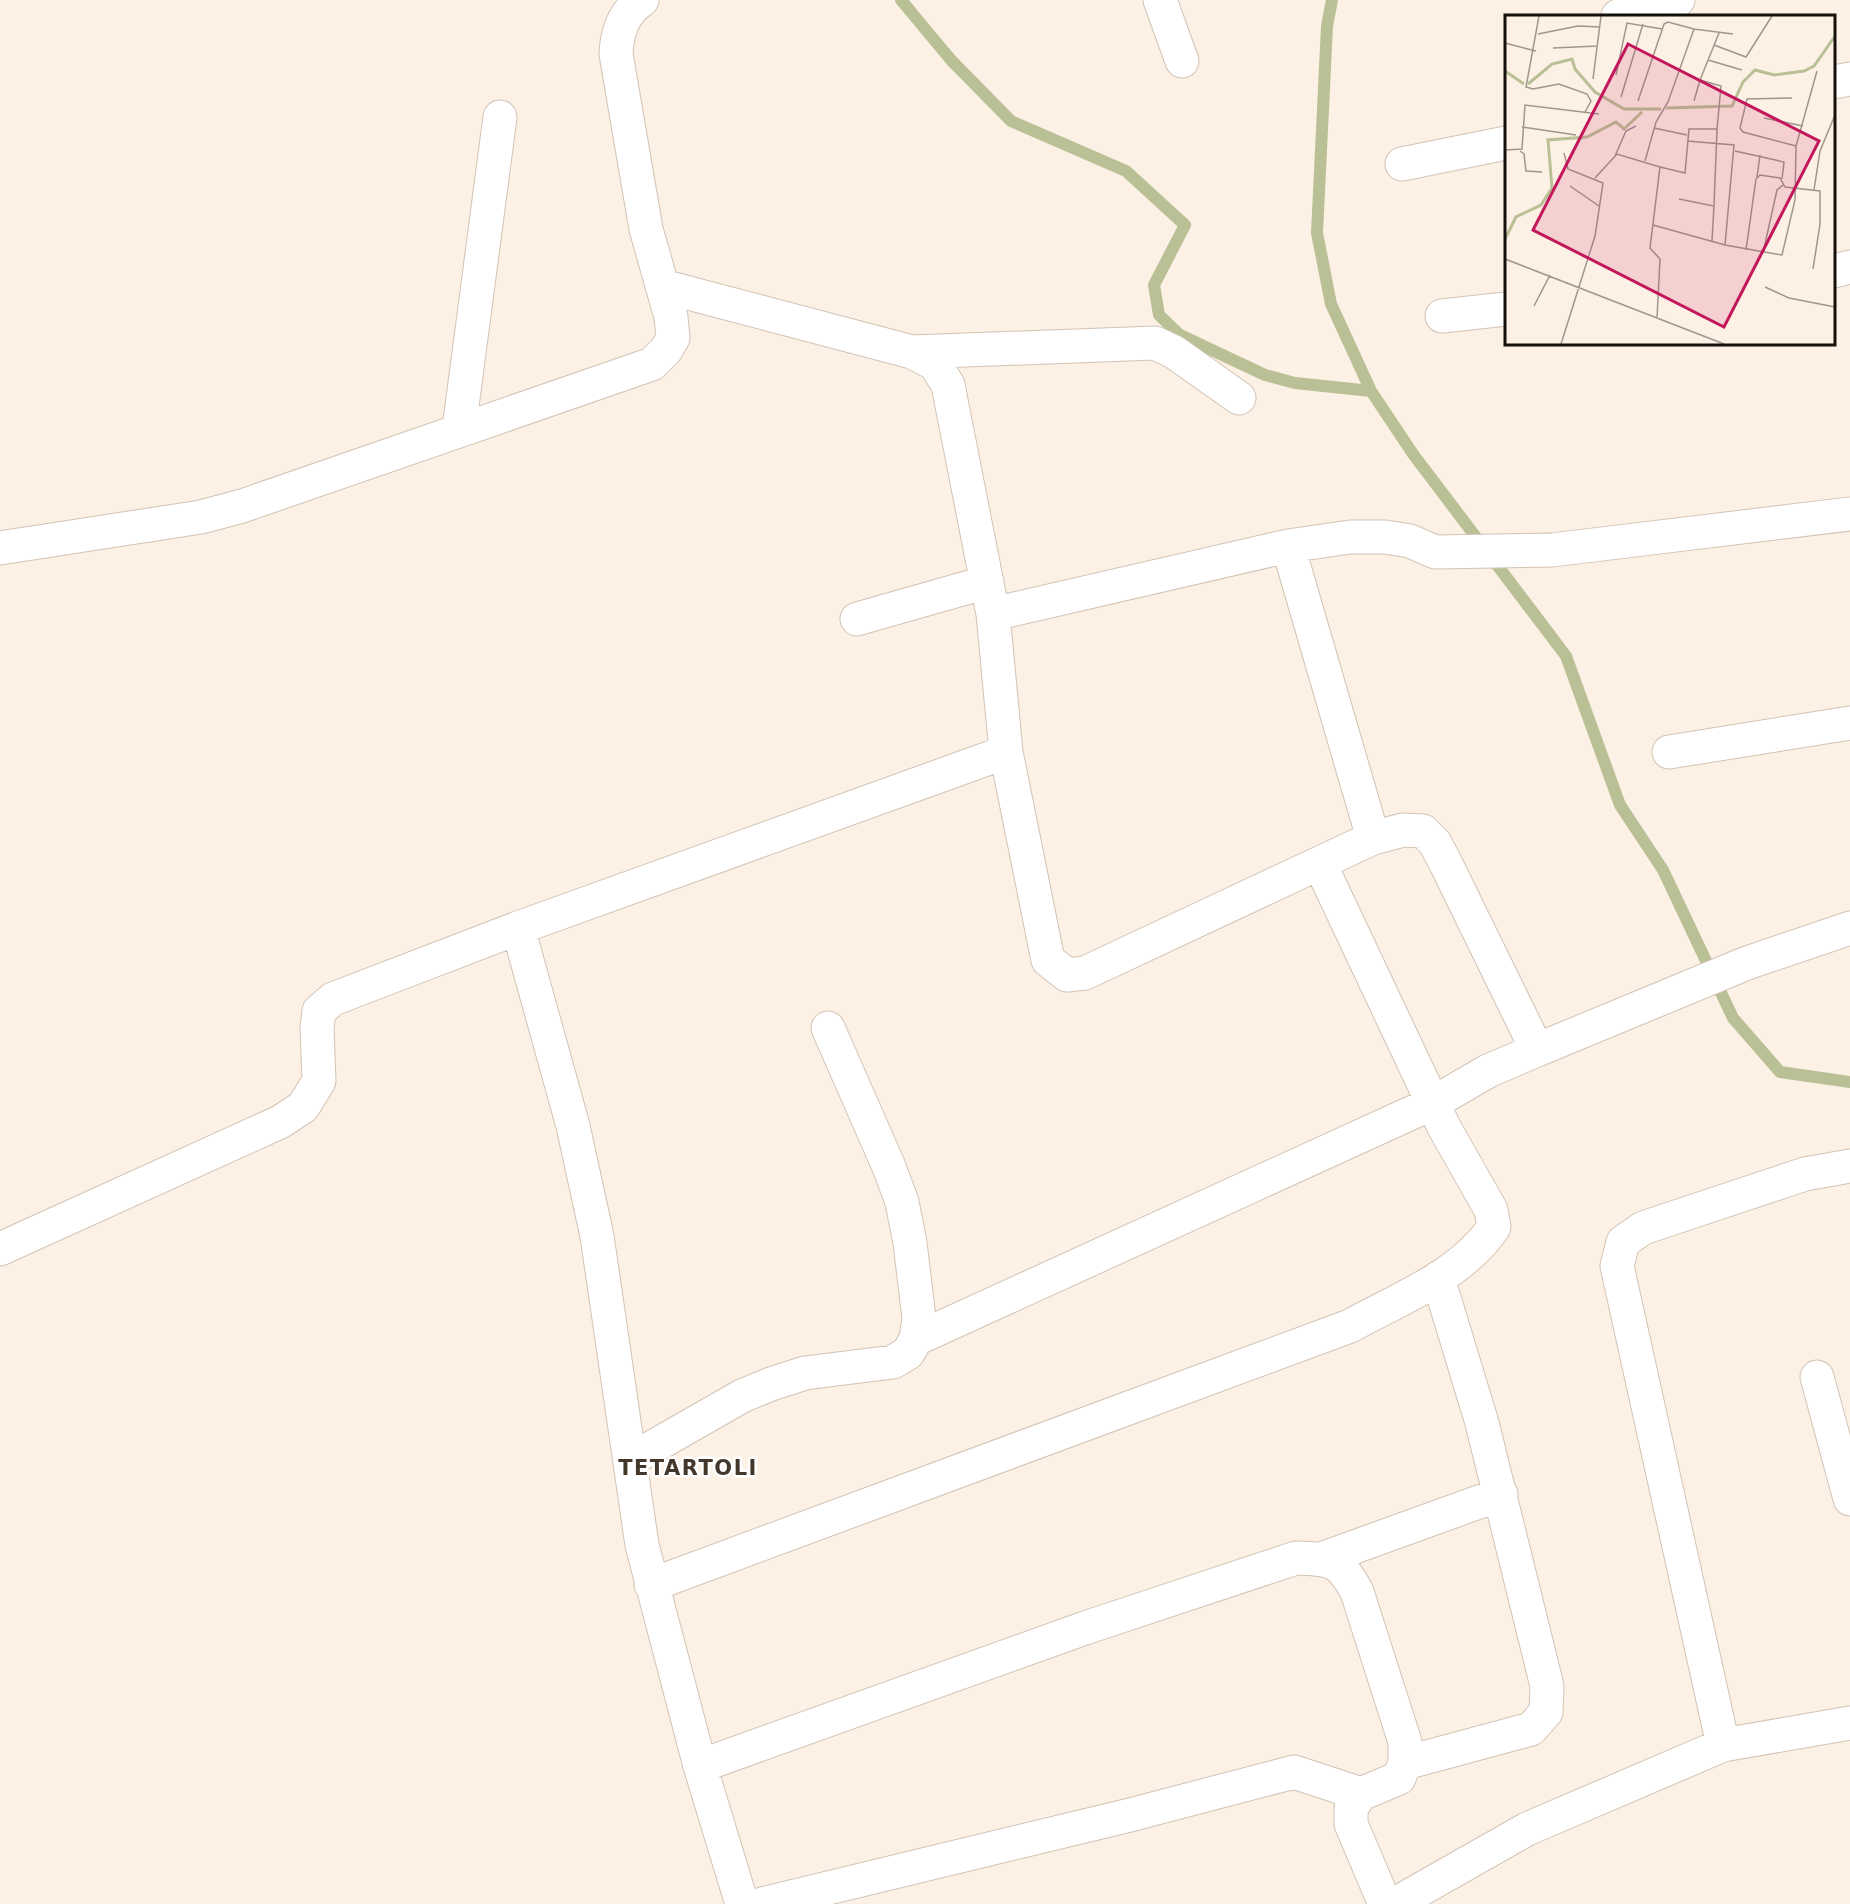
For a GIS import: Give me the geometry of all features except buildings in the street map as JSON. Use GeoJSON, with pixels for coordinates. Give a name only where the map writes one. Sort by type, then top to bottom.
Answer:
{"type":"FeatureCollection","features":[{"type":"Feature","properties":{"kind":"street"},"geometry":{"type":"LineString","coordinates":[[0,548],[201,517],[242,506],[652,364],[666,350],[673,338],[671,317],[646,229],[616,54],[617,33],[634,5],[642,0]]}},
{"type":"Feature","properties":{"kind":"street"},"geometry":{"type":"LineString","coordinates":[[1160,0],[1182,61]]}},
{"type":"Feature","properties":{"kind":"street"},"geometry":{"type":"LineString","coordinates":[[1622,15],[1678,0]]}},
{"type":"Feature","properties":{"kind":"street"},"geometry":{"type":"LineString","coordinates":[[1835,82],[1850,80]]}},
{"type":"Feature","properties":{"kind":"street"},"geometry":{"type":"LineString","coordinates":[[459,429],[500,117]]}},
{"type":"Feature","properties":{"kind":"street"},"geometry":{"type":"LineString","coordinates":[[1402,164],[1505,143]]}},
{"type":"Feature","properties":{"kind":"street"},"geometry":{"type":"LineString","coordinates":[[1835,271],[1850,267]]}},
{"type":"Feature","properties":{"kind":"street"},"geometry":{"type":"LineString","coordinates":[[662,286],[912,352],[935,364],[948,385],[993,614],[1006,752],[1048,960],[1066,975],[1084,974],[1373,838],[1403,830],[1423,831],[1435,843],[1537,1050]]}},
{"type":"Feature","properties":{"kind":"street"},"geometry":{"type":"LineString","coordinates":[[1442,316],[1505,309]]}},
{"type":"Feature","properties":{"kind":"street"},"geometry":{"type":"LineString","coordinates":[[912,352],[1155,343],[1174,352],[1239,398]]}},
{"type":"Feature","properties":{"kind":"street"},"geometry":{"type":"LineString","coordinates":[[993,614],[1288,546],[1350,537],[1385,537],[1410,541],[1435,552],[1552,550],[1850,514]]}},
{"type":"Feature","properties":{"kind":"street"},"geometry":{"type":"LineString","coordinates":[[1288,546],[1373,838]]}},
{"type":"Feature","properties":{"kind":"street"},"geometry":{"type":"LineString","coordinates":[[857,619],[987,582]]}},
{"type":"Feature","properties":{"kind":"street"},"geometry":{"type":"LineString","coordinates":[[1669,752],[1850,723]]}},
{"type":"Feature","properties":{"kind":"street"},"geometry":{"type":"LineString","coordinates":[[0,1249],[280,1122],[303,1107],[318,1081],[319,1011],[333,999],[518,928],[1006,752]]}},
{"type":"Feature","properties":{"kind":"street"},"geometry":{"type":"LineString","coordinates":[[651,1585],[1350,1326],[1438,1278],[1482,1244],[1494,1227],[1491,1210],[1433,1103],[1320,864]]}},
{"type":"Feature","properties":{"kind":"street"},"geometry":{"type":"LineString","coordinates":[[518,928],[573,1126],[597,1236],[642,1545],[651,1585],[700,1766],[742,1904]]}},
{"type":"Feature","properties":{"kind":"street"},"geometry":{"type":"LineString","coordinates":[[916,1339],[1433,1103],[1488,1071],[1747,963],[1850,928]]}},
{"type":"Feature","properties":{"kind":"street"},"geometry":{"type":"LineString","coordinates":[[630,1460],[742,1396],[805,1373],[893,1362],[908,1353],[916,1339],[919,1318],[910,1243],[902,1202],[828,1028]]}},
{"type":"Feature","properties":{"kind":"street"},"geometry":{"type":"LineString","coordinates":[[1722,1745],[1617,1266],[1623,1242],[1643,1228],[1805,1174],[1850,1166]]}},
{"type":"Feature","properties":{"kind":"street"},"geometry":{"type":"LineString","coordinates":[[1405,1763],[1531,1729],[1546,1712],[1547,1686],[1501,1494],[1438,1278]]}},
{"type":"Feature","properties":{"kind":"street"},"geometry":{"type":"LineString","coordinates":[[1817,1377],[1850,1499]]}},
{"type":"Feature","properties":{"kind":"street"},"geometry":{"type":"LineString","coordinates":[[700,1766],[1096,1624],[1296,1558],[1324,1558],[1501,1494]]}},
{"type":"Feature","properties":{"kind":"street"},"geometry":{"type":"LineString","coordinates":[[1324,1558],[1346,1570],[1357,1592],[1406,1742],[1405,1763],[1399,1778],[1361,1794],[1350,1808],[1351,1824],[1385,1904]]}},
{"type":"Feature","properties":{"kind":"street"},"geometry":{"type":"LineString","coordinates":[[1395,1904],[1527,1829],[1722,1745],[1850,1723]]}},
{"type":"Feature","properties":{"kind":"street"},"geometry":{"type":"LineString","coordinates":[[762,1904],[1130,1815],[1294,1772],[1361,1794]]}},
{"type":"Feature","properties":{"kind":"waterway"},"geometry":{"type":"LineString","coordinates":[[901,0],[951,60],[1011,121],[1126,171],[1185,225],[1154,285],[1159,315],[1180,335],[1265,375],[1295,383],[1371,391]]}},
{"type":"Feature","properties":{"kind":"waterway"},"geometry":{"type":"LineString","coordinates":[[1332,0],[1327,26],[1317,233],[1331,304],[1371,391],[1413,454],[1566,656],[1620,805],[1663,870],[1733,1018],[1780,1072],[1850,1082]]}},
{"type":"Feature","properties":{"kind":"district","name":"TETARTOLI"},"geometry":{"type":"Point","coordinates":[688,1468]}}]}
